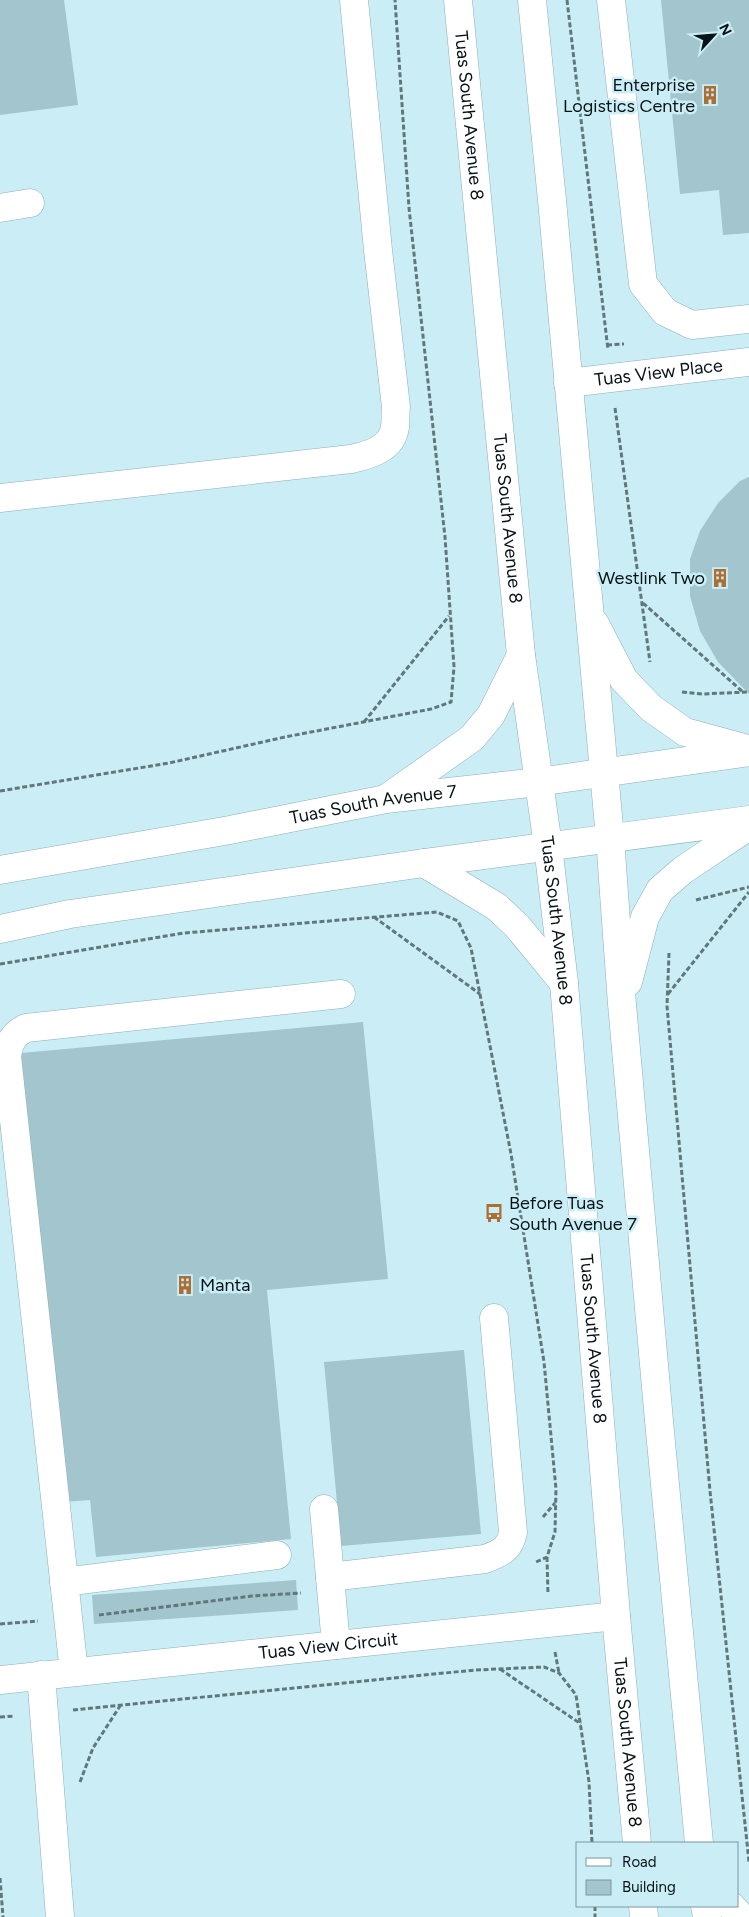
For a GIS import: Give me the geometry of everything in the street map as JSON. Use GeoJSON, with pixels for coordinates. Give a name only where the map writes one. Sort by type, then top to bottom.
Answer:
{"type":"FeatureCollection","features":[{"type":"Feature","properties":{"kind":"street"},"geometry":{"type":"LineString","coordinates":[[0,498],[351,459],[372,455],[386,444],[395,428],[396,407],[378,250],[354,0]]}},
{"type":"Feature","properties":{"kind":"street","name":"Tuas South Avenue 8"},"geometry":{"type":"LineString","coordinates":[[458,0],[521,655],[548,846],[564,983],[616,1616],[637,1842]]}},
{"type":"Feature","properties":{"kind":"street"},"geometry":{"type":"LineString","coordinates":[[532,0],[610,838],[622,1004],[659,1421],[700,1842]]}},
{"type":"Feature","properties":{"kind":"street"},"geometry":{"type":"LineString","coordinates":[[611,0],[643,284],[665,312],[692,325],[749,319]]}},
{"type":"Feature","properties":{"kind":"street"},"geometry":{"type":"LineString","coordinates":[[0,208],[30,203]]}},
{"type":"Feature","properties":{"kind":"street","name":"Tuas View Place"},"geometry":{"type":"LineString","coordinates":[[568,383],[749,362]]}},
{"type":"Feature","properties":{"kind":"street"},"geometry":{"type":"LineString","coordinates":[[588,611],[624,680],[651,708],[685,732],[749,750]]}},
{"type":"Feature","properties":{"kind":"street"},"geometry":{"type":"LineString","coordinates":[[386,799],[472,738],[491,715],[521,655]]}},
{"type":"Feature","properties":{"kind":"street","name":"Tuas South Avenue 7"},"geometry":{"type":"LineString","coordinates":[[0,870],[230,830],[386,799],[538,782],[749,750]]}},
{"type":"Feature","properties":{"kind":"street"},"geometry":{"type":"LineString","coordinates":[[0,929],[70,914],[424,863],[749,820]]}},
{"type":"Feature","properties":{"kind":"street"},"geometry":{"type":"LineString","coordinates":[[622,1004],[645,917],[660,890],[683,870],[749,826]]}},
{"type":"Feature","properties":{"kind":"street"},"geometry":{"type":"LineString","coordinates":[[424,863],[497,907],[517,926],[564,983]]}},
{"type":"Feature","properties":{"kind":"street"},"geometry":{"type":"LineString","coordinates":[[74,1672],[7,1056],[11,1041],[17,1032],[26,1028],[341,994]]}},
{"type":"Feature","properties":{"kind":"street"},"geometry":{"type":"LineString","coordinates":[[330,1584],[485,1559],[507,1549],[512,1541],[513,1532],[494,1318]]}},
{"type":"Feature","properties":{"kind":"street"},"geometry":{"type":"LineString","coordinates":[[324,1509],[336,1645]]}},
{"type":"Feature","properties":{"kind":"street"},"geometry":{"type":"LineString","coordinates":[[64,1582],[277,1555]]}},
{"type":"Feature","properties":{"kind":"street","name":"Tuas View Circuit"},"geometry":{"type":"LineString","coordinates":[[0,1680],[616,1616]]}},
{"type":"Feature","properties":{"kind":"street"},"geometry":{"type":"LineString","coordinates":[[41,1675],[60,1917]]}},
{"type":"Feature","properties":{"kind":"street"},"geometry":{"type":"LineString","coordinates":[[732,1907],[741,1917]]}},
{"type":"Feature","properties":{"kind":"path"},"geometry":{"type":"LineString","coordinates":[[0,791],[168,763],[285,737],[431,709],[451,702],[454,667],[444,537],[409,208],[395,0]]}},
{"type":"Feature","properties":{"kind":"path"},"geometry":{"type":"LineString","coordinates":[[567,0],[611,378],[650,661],[654,669]]}},
{"type":"Feature","properties":{"kind":"path"},"geometry":{"type":"LineString","coordinates":[[642,603],[744,693]]}},
{"type":"Feature","properties":{"kind":"path"},"geometry":{"type":"LineString","coordinates":[[364,722],[450,615]]}},
{"type":"Feature","properties":{"kind":"path"},"geometry":{"type":"LineString","coordinates":[[678,692],[702,694],[749,692]]}},
{"type":"Feature","properties":{"kind":"path"},"geometry":{"type":"LineString","coordinates":[[692,901],[749,887]]}},
{"type":"Feature","properties":{"kind":"path"},"geometry":{"type":"LineString","coordinates":[[668,994],[749,892]]}},
{"type":"Feature","properties":{"kind":"path"},"geometry":{"type":"LineString","coordinates":[[0,964],[184,933],[437,912],[458,921],[471,948],[480,994],[511,1154],[542,1353],[556,1490],[555,1532],[546,1557],[530,1565]]}},
{"type":"Feature","properties":{"kind":"path"},"geometry":{"type":"LineString","coordinates":[[373,917],[480,994]]}},
{"type":"Feature","properties":{"kind":"path"},"geometry":{"type":"LineString","coordinates":[[669,947],[667,1006],[710,1491],[749,1862]]}},
{"type":"Feature","properties":{"kind":"path"},"geometry":{"type":"LineString","coordinates":[[0,1624],[68,1618],[252,1596],[330,1584]]}},
{"type":"Feature","properties":{"kind":"path"},"geometry":{"type":"LineString","coordinates":[[0,1718],[120,1705],[544,1666],[559,1673],[576,1695],[589,1782],[592,1842]]}},
{"type":"Feature","properties":{"kind":"path"},"geometry":{"type":"LineString","coordinates":[[499,1669],[581,1724]]}},
{"type":"Feature","properties":{"kind":"path"},"geometry":{"type":"LineString","coordinates":[[78,1788],[93,1748],[120,1705]]}},
{"type":"Feature","properties":{"kind":"path"},"geometry":{"type":"LineString","coordinates":[[0,1878],[3,1917]]}},
{"type":"Feature","properties":{"kind":"building"},"geometry":{"type":"Polygon","coordinates":[[[0,0],[64,0],[78,105],[0,115],[0,0]]]}},
{"type":"Feature","properties":{"kind":"building","name":"Enterprise Logistics Centre"},"geometry":{"type":"Polygon","coordinates":[[[661,0],[749,0],[749,233],[723,235],[719,190],[680,194],[661,0]]]}},
{"type":"Feature","properties":{"kind":"building","name":"Westlink Two"},"geometry":{"type":"Polygon","coordinates":[[[749,477],[749,694],[718,662],[700,631],[690,596],[690,559],[700,531],[718,503],[740,481],[749,477]]]}},
{"type":"Feature","properties":{"kind":"building","name":"Manta"},"geometry":{"type":"Polygon","coordinates":[[[363,1022],[388,1279],[267,1290],[291,1539],[96,1557],[90,1500],[64,1502],[21,1053],[363,1022]]]}},
{"type":"Feature","properties":{"kind":"building"},"geometry":{"type":"Polygon","coordinates":[[[464,1350],[481,1534],[341,1546],[324,1362],[464,1350]]]}},
{"type":"Feature","properties":{"kind":"building"},"geometry":{"type":"Polygon","coordinates":[[[296,1580],[298,1610],[94,1624],[92,1595],[296,1580]]]}},
{"type":"Feature","properties":{"kind":"place","name":"Enterprise Logistics Centre"},"geometry":{"type":"Point","coordinates":[710,95]}},
{"type":"Feature","properties":{"kind":"place","name":"Westlink Two"},"geometry":{"type":"Point","coordinates":[720,578]}},
{"type":"Feature","properties":{"kind":"place","name":"Before Tuas South Avenue 7"},"geometry":{"type":"Point","coordinates":[494,1213]}},
{"type":"Feature","properties":{"kind":"place","name":"Manta"},"geometry":{"type":"Point","coordinates":[185,1285]}}]}
